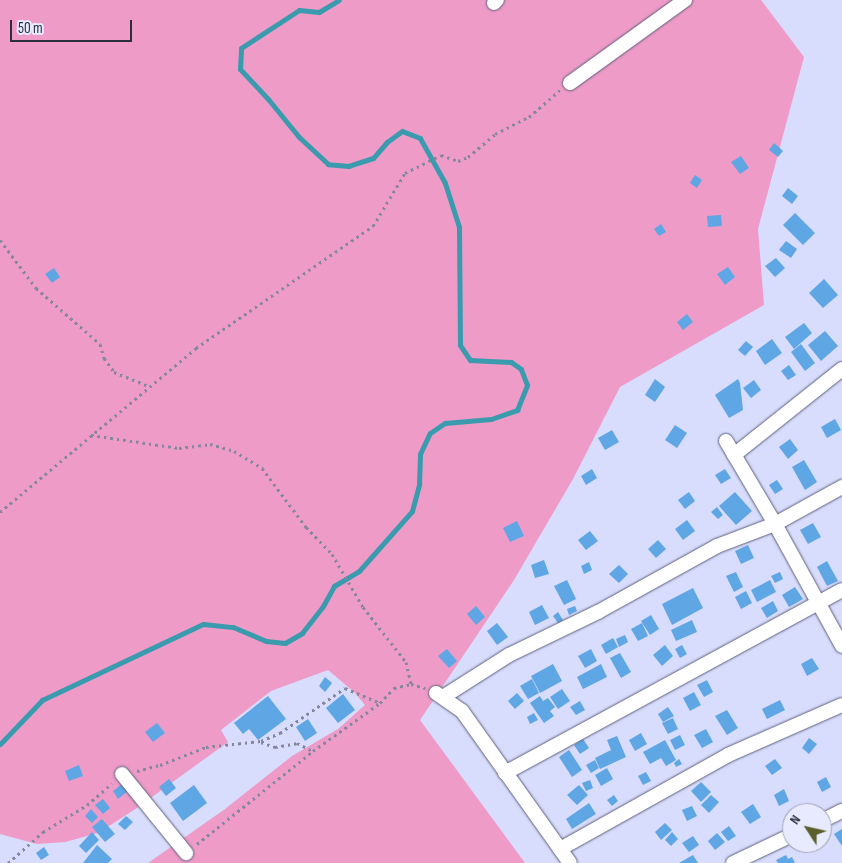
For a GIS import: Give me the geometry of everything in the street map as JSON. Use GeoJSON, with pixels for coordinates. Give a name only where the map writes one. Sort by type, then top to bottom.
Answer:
{"type":"FeatureCollection","features":[{"type":"Feature","properties":{"kind":"street"},"geometry":{"type":"LineString","coordinates":[[570,83],[685,0]]}},
{"type":"Feature","properties":{"kind":"street"},"geometry":{"type":"LineString","coordinates":[[734,455],[842,369]]}},
{"type":"Feature","properties":{"kind":"street"},"geometry":{"type":"LineString","coordinates":[[726,441],[775,524],[842,646]]}},
{"type":"Feature","properties":{"kind":"street"},"geometry":{"type":"LineString","coordinates":[[570,863],[462,712],[439,695],[509,655],[598,612],[717,546],[775,524],[842,487]]}},
{"type":"Feature","properties":{"kind":"street"},"geometry":{"type":"LineString","coordinates":[[504,773],[842,590]]}},
{"type":"Feature","properties":{"kind":"street"},"geometry":{"type":"LineString","coordinates":[[560,849],[728,755],[842,705]]}},
{"type":"Feature","properties":{"kind":"street"},"geometry":{"type":"LineString","coordinates":[[122,774],[186,853]]}},
{"type":"Feature","properties":{"kind":"street"},"geometry":{"type":"LineString","coordinates":[[733,863],[782,840]]}},
{"type":"Feature","properties":{"kind":"path"},"geometry":{"type":"LineString","coordinates":[[0,512],[196,348],[374,226],[404,173],[441,155],[458,161],[468,158],[495,134],[529,117],[570,83]]}},
{"type":"Feature","properties":{"kind":"path"},"geometry":{"type":"LineString","coordinates":[[0,240],[36,288],[100,344],[104,358],[114,372],[149,386]]}},
{"type":"Feature","properties":{"kind":"path"},"geometry":{"type":"LineString","coordinates":[[91,436],[179,448],[210,444],[234,451],[262,468],[306,527],[332,554],[363,607],[406,662],[411,684]]}},
{"type":"Feature","properties":{"kind":"path"},"geometry":{"type":"LineString","coordinates":[[186,853],[313,751],[380,703],[394,688],[411,684],[439,695]]}},
{"type":"Feature","properties":{"kind":"path"},"geometry":{"type":"LineString","coordinates":[[236,742],[260,741],[280,733],[345,688],[380,703]]}},
{"type":"Feature","properties":{"kind":"path"},"geometry":{"type":"LineString","coordinates":[[260,741],[275,747],[297,743],[313,751]]}},
{"type":"Feature","properties":{"kind":"shaded area"},"geometry":{"type":"Polygon","coordinates":[[[0,0],[761,0],[804,57],[758,229],[764,305],[620,387],[573,479],[514,580],[420,720],[525,863],[148,863],[225,809],[292,756],[338,729],[365,705],[354,692],[328,670],[271,691],[221,730],[228,742],[134,810],[98,833],[65,842],[37,844],[0,834],[0,0]]]}},
{"type":"Feature","properties":{"kind":"building"},"geometry":{"type":"Polygon","coordinates":[[[774,143],[783,151],[778,157],[769,150],[774,143]]]}},
{"type":"Feature","properties":{"kind":"building"},"geometry":{"type":"Polygon","coordinates":[[[741,156],[749,168],[740,174],[731,162],[741,156]]]}},
{"type":"Feature","properties":{"kind":"building"},"geometry":{"type":"Polygon","coordinates":[[[695,175],[702,180],[697,188],[690,183],[695,175]]]}},
{"type":"Feature","properties":{"kind":"building"},"geometry":{"type":"Polygon","coordinates":[[[788,188],[798,196],[792,204],[782,196],[788,188]]]}},
{"type":"Feature","properties":{"kind":"building"},"geometry":{"type":"Polygon","coordinates":[[[795,213],[815,233],[803,245],[783,225],[795,213]]]}},
{"type":"Feature","properties":{"kind":"building"},"geometry":{"type":"Polygon","coordinates":[[[721,215],[722,226],[708,227],[707,216],[721,215]]]}},
{"type":"Feature","properties":{"kind":"building"},"geometry":{"type":"Polygon","coordinates":[[[661,224],[666,232],[659,236],[654,229],[661,224]]]}},
{"type":"Feature","properties":{"kind":"building"},"geometry":{"type":"Polygon","coordinates":[[[786,241],[797,249],[791,258],[779,250],[786,241]]]}},
{"type":"Feature","properties":{"kind":"building"},"geometry":{"type":"Polygon","coordinates":[[[776,258],[785,268],[775,277],[765,266],[776,258]]]}},
{"type":"Feature","properties":{"kind":"building"},"geometry":{"type":"Polygon","coordinates":[[[728,267],[735,277],[725,285],[717,274],[728,267]]]}},
{"type":"Feature","properties":{"kind":"building"},"geometry":{"type":"Polygon","coordinates":[[[54,268],[60,277],[52,283],[45,274],[54,268]]]}},
{"type":"Feature","properties":{"kind":"building"},"geometry":{"type":"Polygon","coordinates":[[[824,279],[838,295],[823,308],[809,293],[824,279]]]}},
{"type":"Feature","properties":{"kind":"building"},"geometry":{"type":"Polygon","coordinates":[[[687,314],[693,322],[683,330],[677,322],[687,314]]]}},
{"type":"Feature","properties":{"kind":"building"},"geometry":{"type":"Polygon","coordinates":[[[804,323],[812,333],[794,349],[785,337],[804,323]]]}},
{"type":"Feature","properties":{"kind":"building"},"geometry":{"type":"Polygon","coordinates":[[[825,331],[838,346],[821,361],[808,345],[825,331]]]}},
{"type":"Feature","properties":{"kind":"building"},"geometry":{"type":"Polygon","coordinates":[[[772,339],[782,353],[765,365],[756,351],[772,339]]]}},
{"type":"Feature","properties":{"kind":"building"},"geometry":{"type":"Polygon","coordinates":[[[746,341],[753,347],[745,356],[738,350],[746,341]]]}},
{"type":"Feature","properties":{"kind":"building"},"geometry":{"type":"Polygon","coordinates":[[[801,344],[815,363],[805,371],[791,352],[801,344]]]}},
{"type":"Feature","properties":{"kind":"building"},"geometry":{"type":"Polygon","coordinates":[[[789,365],[796,375],[788,380],[781,371],[789,365]]]}},
{"type":"Feature","properties":{"kind":"building"},"geometry":{"type":"Polygon","coordinates":[[[655,379],[665,387],[655,402],[645,395],[655,379]]]}},
{"type":"Feature","properties":{"kind":"building"},"geometry":{"type":"Polygon","coordinates":[[[738,379],[743,410],[729,418],[715,395],[738,379]]]}},
{"type":"Feature","properties":{"kind":"building"},"geometry":{"type":"Polygon","coordinates":[[[754,380],[761,390],[751,398],[743,388],[754,380]]]}},
{"type":"Feature","properties":{"kind":"building"},"geometry":{"type":"Polygon","coordinates":[[[835,419],[841,430],[827,438],[821,427],[835,419]]]}},
{"type":"Feature","properties":{"kind":"building"},"geometry":{"type":"Polygon","coordinates":[[[675,425],[687,433],[677,448],[665,440],[675,425]]]}},
{"type":"Feature","properties":{"kind":"building"},"geometry":{"type":"Polygon","coordinates":[[[612,430],[619,442],[605,450],[598,438],[612,430]]]}},
{"type":"Feature","properties":{"kind":"building"},"geometry":{"type":"Polygon","coordinates":[[[790,439],[798,450],[788,459],[779,447],[790,439]]]}},
{"type":"Feature","properties":{"kind":"building"},"geometry":{"type":"Polygon","coordinates":[[[804,460],[817,482],[805,490],[792,467],[804,460]]]}},
{"type":"Feature","properties":{"kind":"building"},"geometry":{"type":"Polygon","coordinates":[[[592,469],[597,478],[586,485],[581,476],[592,469]]]}},
{"type":"Feature","properties":{"kind":"building"},"geometry":{"type":"Polygon","coordinates":[[[725,469],[731,478],[721,484],[715,475],[725,469]]]}},
{"type":"Feature","properties":{"kind":"building"},"geometry":{"type":"Polygon","coordinates":[[[777,480],[783,489],[775,494],[769,485],[777,480]]]}},
{"type":"Feature","properties":{"kind":"building"},"geometry":{"type":"Polygon","coordinates":[[[689,492],[695,501],[685,509],[678,500],[689,492]]]}},
{"type":"Feature","properties":{"kind":"building"},"geometry":{"type":"Polygon","coordinates":[[[735,492],[752,511],[736,525],[719,506],[735,492]]]}},
{"type":"Feature","properties":{"kind":"building"},"geometry":{"type":"Polygon","coordinates":[[[717,507],[723,515],[718,519],[711,512],[717,507]]]}},
{"type":"Feature","properties":{"kind":"building"},"geometry":{"type":"Polygon","coordinates":[[[687,520],[695,531],[683,540],[675,529],[687,520]]]}},
{"type":"Feature","properties":{"kind":"building"},"geometry":{"type":"Polygon","coordinates":[[[517,521],[524,536],[510,542],[503,528],[517,521]]]}},
{"type":"Feature","properties":{"kind":"building"},"geometry":{"type":"Polygon","coordinates":[[[813,523],[821,537],[808,544],[800,530],[813,523]]]}},
{"type":"Feature","properties":{"kind":"building"},"geometry":{"type":"Polygon","coordinates":[[[590,531],[598,541],[586,550],[578,540],[590,531]]]}},
{"type":"Feature","properties":{"kind":"building"},"geometry":{"type":"Polygon","coordinates":[[[658,540],[666,549],[656,558],[648,549],[658,540]]]}},
{"type":"Feature","properties":{"kind":"building"},"geometry":{"type":"Polygon","coordinates":[[[748,545],[754,558],[741,564],[735,551],[748,545]]]}},
{"type":"Feature","properties":{"kind":"building"},"geometry":{"type":"Polygon","coordinates":[[[544,560],[549,574],[535,578],[531,565],[544,560]]]}},
{"type":"Feature","properties":{"kind":"building"},"geometry":{"type":"Polygon","coordinates":[[[827,561],[838,581],[827,586],[817,567],[827,561]]]}},
{"type":"Feature","properties":{"kind":"building"},"geometry":{"type":"Polygon","coordinates":[[[589,562],[592,570],[584,574],[581,566],[589,562]]]}},
{"type":"Feature","properties":{"kind":"building"},"geometry":{"type":"Polygon","coordinates":[[[619,565],[628,574],[619,583],[609,574],[619,565]]]}},
{"type":"Feature","properties":{"kind":"building"},"geometry":{"type":"Polygon","coordinates":[[[736,572],[743,587],[734,592],[726,576],[736,572]]]}},
{"type":"Feature","properties":{"kind":"building"},"geometry":{"type":"Polygon","coordinates":[[[780,572],[783,579],[775,583],[771,576],[780,572]]]}},
{"type":"Feature","properties":{"kind":"building"},"geometry":{"type":"Polygon","coordinates":[[[567,580],[576,599],[564,605],[554,586],[567,580]]]}},
{"type":"Feature","properties":{"kind":"building"},"geometry":{"type":"Polygon","coordinates":[[[770,580],[776,592],[757,602],[751,590],[770,580]]]}},
{"type":"Feature","properties":{"kind":"building"},"geometry":{"type":"Polygon","coordinates":[[[795,587],[803,599],[789,607],[782,595],[795,587]]]}},
{"type":"Feature","properties":{"kind":"building"},"geometry":{"type":"Polygon","coordinates":[[[693,588],[703,608],[672,625],[662,604],[693,588]]]}},
{"type":"Feature","properties":{"kind":"building"},"geometry":{"type":"Polygon","coordinates":[[[746,591],[752,603],[741,609],[735,597],[746,591]]]}},
{"type":"Feature","properties":{"kind":"building"},"geometry":{"type":"Polygon","coordinates":[[[773,601],[778,611],[767,618],[761,608],[773,601]]]}},
{"type":"Feature","properties":{"kind":"building"},"geometry":{"type":"Polygon","coordinates":[[[542,605],[549,618],[535,625],[529,612],[542,605]]]}},
{"type":"Feature","properties":{"kind":"building"},"geometry":{"type":"Polygon","coordinates":[[[476,606],[485,617],[476,625],[467,614],[476,606]]]}},
{"type":"Feature","properties":{"kind":"building"},"geometry":{"type":"Polygon","coordinates":[[[575,606],[577,611],[569,615],[567,609],[575,606]]]}},
{"type":"Feature","properties":{"kind":"building"},"geometry":{"type":"Polygon","coordinates":[[[558,612],[563,620],[558,623],[553,616],[558,612]]]}},
{"type":"Feature","properties":{"kind":"building"},"geometry":{"type":"Polygon","coordinates":[[[651,615],[659,629],[650,635],[641,621],[651,615]]]}},
{"type":"Feature","properties":{"kind":"building"},"geometry":{"type":"Polygon","coordinates":[[[692,620],[697,632],[676,641],[671,630],[692,620]]]}},
{"type":"Feature","properties":{"kind":"building"},"geometry":{"type":"Polygon","coordinates":[[[497,623],[508,637],[497,645],[487,631],[497,623]]]}},
{"type":"Feature","properties":{"kind":"building"},"geometry":{"type":"Polygon","coordinates":[[[642,623],[648,636],[638,641],[631,629],[642,623]]]}},
{"type":"Feature","properties":{"kind":"building"},"geometry":{"type":"Polygon","coordinates":[[[625,635],[628,642],[619,647],[616,639],[625,635]]]}},
{"type":"Feature","properties":{"kind":"building"},"geometry":{"type":"Polygon","coordinates":[[[613,638],[618,647],[606,654],[601,645],[613,638]]]}},
{"type":"Feature","properties":{"kind":"building"},"geometry":{"type":"Polygon","coordinates":[[[665,645],[673,656],[662,666],[653,655],[665,645]]]}},
{"type":"Feature","properties":{"kind":"building"},"geometry":{"type":"Polygon","coordinates":[[[682,645],[687,654],[680,658],[675,649],[682,645]]]}},
{"type":"Feature","properties":{"kind":"building"},"geometry":{"type":"Polygon","coordinates":[[[447,649],[457,661],[449,668],[438,656],[447,649]]]}},
{"type":"Feature","properties":{"kind":"building"},"geometry":{"type":"Polygon","coordinates":[[[591,649],[597,661],[585,668],[578,656],[591,649]]]}},
{"type":"Feature","properties":{"kind":"building"},"geometry":{"type":"Polygon","coordinates":[[[620,653],[631,672],[621,678],[610,658],[620,653]]]}},
{"type":"Feature","properties":{"kind":"building"},"geometry":{"type":"Polygon","coordinates":[[[812,658],[819,669],[807,676],[801,664],[812,658]]]}},
{"type":"Feature","properties":{"kind":"building"},"geometry":{"type":"Polygon","coordinates":[[[553,664],[562,681],[540,693],[531,676],[553,664]]]}},
{"type":"Feature","properties":{"kind":"building"},"geometry":{"type":"Polygon","coordinates":[[[601,664],[607,677],[583,689],[577,677],[601,664]]]}},
{"type":"Feature","properties":{"kind":"building"},"geometry":{"type":"Polygon","coordinates":[[[325,677],[332,683],[325,692],[319,686],[325,677]]]}},
{"type":"Feature","properties":{"kind":"building"},"geometry":{"type":"Polygon","coordinates":[[[532,679],[539,693],[528,699],[520,686],[532,679]]]}},
{"type":"Feature","properties":{"kind":"building"},"geometry":{"type":"Polygon","coordinates":[[[707,680],[713,692],[704,697],[697,685],[707,680]]]}},
{"type":"Feature","properties":{"kind":"building"},"geometry":{"type":"Polygon","coordinates":[[[562,689],[570,701],[558,709],[550,697],[562,689]]]}},
{"type":"Feature","properties":{"kind":"building"},"geometry":{"type":"Polygon","coordinates":[[[694,692],[701,705],[690,711],[683,698],[694,692]]]}},
{"type":"Feature","properties":{"kind":"building"},"geometry":{"type":"Polygon","coordinates":[[[517,693],[524,701],[515,709],[508,701],[517,693]]]}},
{"type":"Feature","properties":{"kind":"building"},"geometry":{"type":"Polygon","coordinates":[[[343,694],[355,710],[338,723],[326,708],[343,694]]]}},
{"type":"Feature","properties":{"kind":"building"},"geometry":{"type":"Polygon","coordinates":[[[268,696],[286,719],[258,740],[249,729],[243,734],[234,723],[268,696]]]}},
{"type":"Feature","properties":{"kind":"building"},"geometry":{"type":"Polygon","coordinates":[[[540,696],[543,701],[548,698],[555,707],[550,711],[554,716],[544,723],[530,703],[540,696]]]}},
{"type":"Feature","properties":{"kind":"building"},"geometry":{"type":"Polygon","coordinates":[[[780,700],[785,710],[767,719],[762,709],[780,700]]]}},
{"type":"Feature","properties":{"kind":"building"},"geometry":{"type":"Polygon","coordinates":[[[580,701],[585,710],[576,715],[570,707],[580,701]]]}},
{"type":"Feature","properties":{"kind":"building"},"geometry":{"type":"Polygon","coordinates":[[[668,707],[674,716],[663,722],[658,714],[668,707]]]}},
{"type":"Feature","properties":{"kind":"building"},"geometry":{"type":"Polygon","coordinates":[[[727,710],[738,728],[727,735],[715,716],[727,710]]]}},
{"type":"Feature","properties":{"kind":"building"},"geometry":{"type":"Polygon","coordinates":[[[534,713],[538,720],[530,724],[527,717],[534,713]]]}},
{"type":"Feature","properties":{"kind":"building"},"geometry":{"type":"Polygon","coordinates":[[[673,718],[678,729],[668,734],[662,723],[673,718]]]}},
{"type":"Feature","properties":{"kind":"building"},"geometry":{"type":"Polygon","coordinates":[[[308,719],[317,733],[305,741],[296,727],[308,719]]]}},
{"type":"Feature","properties":{"kind":"building"},"geometry":{"type":"Polygon","coordinates":[[[157,723],[165,733],[153,742],[145,732],[157,723]]]}},
{"type":"Feature","properties":{"kind":"building"},"geometry":{"type":"Polygon","coordinates":[[[706,729],[713,742],[702,748],[694,735],[706,729]]]}},
{"type":"Feature","properties":{"kind":"building"},"geometry":{"type":"Polygon","coordinates":[[[641,733],[647,744],[635,751],[629,740],[641,733]]]}},
{"type":"Feature","properties":{"kind":"building"},"geometry":{"type":"Polygon","coordinates":[[[680,735],[685,745],[675,750],[670,740],[680,735]]]}},
{"type":"Feature","properties":{"kind":"building"},"geometry":{"type":"Polygon","coordinates":[[[617,736],[626,757],[600,769],[595,758],[611,750],[607,740],[617,736]]]}},
{"type":"Feature","properties":{"kind":"building"},"geometry":{"type":"Polygon","coordinates":[[[809,738],[817,744],[809,754],[802,748],[809,738]]]}},
{"type":"Feature","properties":{"kind":"building"},"geometry":{"type":"Polygon","coordinates":[[[583,739],[589,748],[580,754],[574,745],[583,739]]]}},
{"type":"Feature","properties":{"kind":"building"},"geometry":{"type":"Polygon","coordinates":[[[665,740],[676,760],[666,766],[661,758],[650,764],[643,752],[665,740]]]}},
{"type":"Feature","properties":{"kind":"building"},"geometry":{"type":"Polygon","coordinates":[[[569,750],[582,770],[572,777],[559,757],[569,750]]]}},
{"type":"Feature","properties":{"kind":"building"},"geometry":{"type":"Polygon","coordinates":[[[679,759],[682,764],[676,767],[674,763],[679,759]]]}},
{"type":"Feature","properties":{"kind":"building"},"geometry":{"type":"Polygon","coordinates":[[[775,759],[782,768],[772,775],[765,766],[775,759]]]}},
{"type":"Feature","properties":{"kind":"building"},"geometry":{"type":"Polygon","coordinates":[[[595,760],[599,768],[591,773],[586,765],[595,760]]]}},
{"type":"Feature","properties":{"kind":"building"},"geometry":{"type":"Polygon","coordinates":[[[79,765],[83,776],[69,781],[65,771],[79,765]]]}},
{"type":"Feature","properties":{"kind":"building"},"geometry":{"type":"Polygon","coordinates":[[[607,768],[613,779],[601,786],[595,775],[607,768]]]}},
{"type":"Feature","properties":{"kind":"building"},"geometry":{"type":"Polygon","coordinates":[[[646,772],[651,781],[643,785],[638,776],[646,772]]]}},
{"type":"Feature","properties":{"kind":"building"},"geometry":{"type":"Polygon","coordinates":[[[826,777],[831,787],[822,792],[817,782],[826,777]]]}},
{"type":"Feature","properties":{"kind":"building"},"geometry":{"type":"Polygon","coordinates":[[[169,779],[176,788],[166,796],[159,787],[169,779]]]}},
{"type":"Feature","properties":{"kind":"building"},"geometry":{"type":"Polygon","coordinates":[[[590,780],[593,788],[586,791],[582,783],[590,780]]]}},
{"type":"Feature","properties":{"kind":"building"},"geometry":{"type":"Polygon","coordinates":[[[701,782],[711,792],[701,802],[691,791],[701,782]]]}},
{"type":"Feature","properties":{"kind":"building"},"geometry":{"type":"Polygon","coordinates":[[[122,784],[128,791],[118,799],[113,791],[122,784]]]}},
{"type":"Feature","properties":{"kind":"building"},"geometry":{"type":"Polygon","coordinates":[[[194,785],[207,803],[183,821],[170,803],[194,785]]]}},
{"type":"Feature","properties":{"kind":"building"},"geometry":{"type":"Polygon","coordinates":[[[579,785],[588,795],[577,805],[567,795],[579,785]]]}},
{"type":"Feature","properties":{"kind":"building"},"geometry":{"type":"Polygon","coordinates":[[[784,789],[789,801],[779,806],[774,795],[784,789]]]}},
{"type":"Feature","properties":{"kind":"building"},"geometry":{"type":"Polygon","coordinates":[[[614,795],[618,801],[612,806],[607,800],[614,795]]]}},
{"type":"Feature","properties":{"kind":"building"},"geometry":{"type":"Polygon","coordinates":[[[711,795],[719,802],[709,813],[701,805],[711,795]]]}},
{"type":"Feature","properties":{"kind":"building"},"geometry":{"type":"Polygon","coordinates":[[[103,799],[110,808],[103,814],[95,805],[103,799]]]}},
{"type":"Feature","properties":{"kind":"building"},"geometry":{"type":"Polygon","coordinates":[[[589,803],[596,814],[572,829],[566,819],[589,803]]]}},
{"type":"Feature","properties":{"kind":"building"},"geometry":{"type":"Polygon","coordinates":[[[753,804],[761,817],[750,824],[741,812],[753,804]]]}},
{"type":"Feature","properties":{"kind":"building"},"geometry":{"type":"Polygon","coordinates":[[[692,806],[697,816],[687,821],[682,810],[692,806]]]}},
{"type":"Feature","properties":{"kind":"building"},"geometry":{"type":"Polygon","coordinates":[[[91,809],[98,817],[92,823],[85,816],[91,809]]]}},
{"type":"Feature","properties":{"kind":"building"},"geometry":{"type":"Polygon","coordinates":[[[126,816],[133,822],[125,830],[118,824],[126,816]]]}},
{"type":"Feature","properties":{"kind":"building"},"geometry":{"type":"Polygon","coordinates":[[[102,819],[115,834],[105,842],[92,827],[102,819]]]}},
{"type":"Feature","properties":{"kind":"building"},"geometry":{"type":"Polygon","coordinates":[[[665,823],[672,830],[661,840],[655,832],[665,823]]]}},
{"type":"Feature","properties":{"kind":"building"},"geometry":{"type":"Polygon","coordinates":[[[729,826],[736,836],[728,841],[721,832],[729,826]]]}},
{"type":"Feature","properties":{"kind":"building"},"geometry":{"type":"Polygon","coordinates":[[[842,829],[842,846],[834,834],[842,829]]]}},
{"type":"Feature","properties":{"kind":"building"},"geometry":{"type":"Polygon","coordinates":[[[92,832],[99,840],[86,853],[79,846],[92,832]]]}},
{"type":"Feature","properties":{"kind":"building"},"geometry":{"type":"Polygon","coordinates":[[[672,832],[678,839],[671,846],[665,840],[672,832]]]}},
{"type":"Feature","properties":{"kind":"building"},"geometry":{"type":"Polygon","coordinates":[[[717,833],[725,842],[715,850],[708,841],[717,833]]]}},
{"type":"Feature","properties":{"kind":"building"},"geometry":{"type":"Polygon","coordinates":[[[693,836],[699,845],[689,852],[682,843],[693,836]]]}},
{"type":"Feature","properties":{"kind":"building"},"geometry":{"type":"Polygon","coordinates":[[[97,845],[112,859],[108,863],[83,863],[97,845]]]}},
{"type":"Feature","properties":{"kind":"building"},"geometry":{"type":"Polygon","coordinates":[[[44,847],[49,855],[41,860],[36,853],[44,847]]]}},
{"type":"Feature","properties":{"kind":"building"},"geometry":{"type":"Polygon","coordinates":[[[693,855],[698,863],[679,863],[693,855]]]}},
{"type":"Feature","properties":{"kind":"building"},"geometry":{"type":"Polygon","coordinates":[[[786,855],[788,859],[792,857],[795,863],[778,863],[776,860],[786,855]]]}},
{"type":"Feature","properties":{"kind":"waterway"},"geometry":{"type":"LineString","coordinates":[[0,744],[42,700],[203,624],[233,627],[266,641],[285,643],[302,633],[323,606],[334,586],[359,571],[412,511],[419,484],[420,454],[430,433],[445,423],[491,419],[517,410],[527,385],[521,369],[511,362],[470,360],[460,345],[459,227],[445,183],[420,138],[402,131],[387,142],[373,158],[349,166],[328,164],[299,137],[240,69],[241,48],[299,10],[319,12],[339,0]]}}]}
